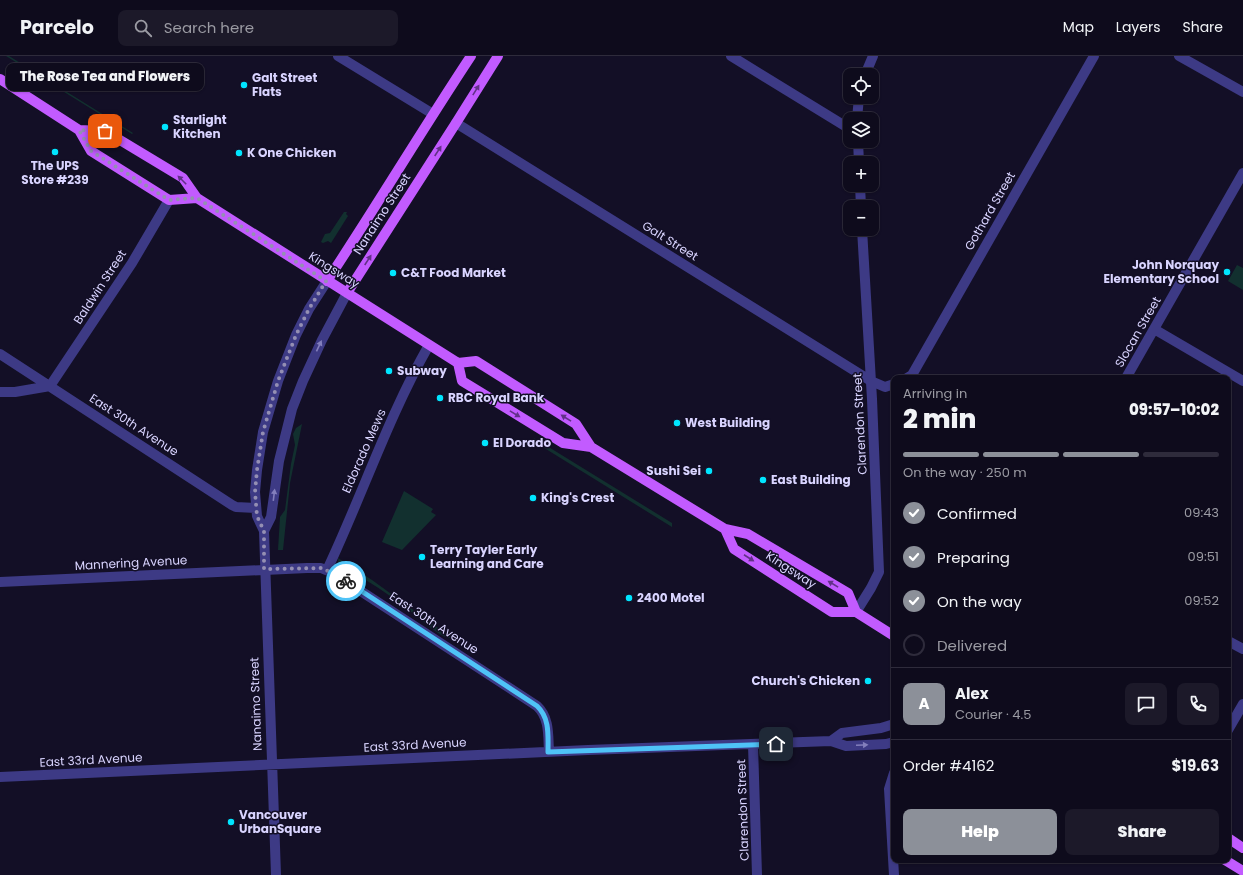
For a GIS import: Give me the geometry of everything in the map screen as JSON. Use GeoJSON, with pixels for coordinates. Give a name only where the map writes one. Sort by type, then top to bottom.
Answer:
{"type":"FeatureCollection","features":[{"type":"Feature","properties":{"kind":"main road","name":"Nanaimo Street"},"geometry":{"type":"LineString","coordinates":[[326,281],[382,197],[471,56]]}},
{"type":"Feature","properties":{"kind":"main road","name":"Nanaimo Street"},"geometry":{"type":"LineString","coordinates":[[347,293],[498,56]]}},
{"type":"Feature","properties":{"kind":"main road"},"geometry":{"type":"LineString","coordinates":[[0,79],[79,130],[91,151],[169,200],[197,198]]}},
{"type":"Feature","properties":{"kind":"main road","name":"Kingsway"},"geometry":{"type":"LineString","coordinates":[[79,130],[105,131],[182,178],[197,198],[326,281],[458,363],[476,361],[576,424],[591,447]]}},
{"type":"Feature","properties":{"kind":"main road","name":"Kingsway"},"geometry":{"type":"LineString","coordinates":[[458,363],[462,381],[562,443],[591,447],[725,530],[748,534],[848,592],[856,612],[832,612],[734,549],[725,530]]}},
{"type":"Feature","properties":{"kind":"main road"},"geometry":{"type":"LineString","coordinates":[[856,612],[891,634]]}},
{"type":"Feature","properties":{"kind":"main road"},"geometry":{"type":"LineString","coordinates":[[1231,840],[1243,848]]}},
{"type":"Feature","properties":{"kind":"main road"},"geometry":{"type":"LineString","coordinates":[[1230,863],[1243,871]]}},
{"type":"Feature","properties":{"kind":"street"},"geometry":{"type":"LineString","coordinates":[[338,56],[433,114]]}},
{"type":"Feature","properties":{"kind":"street"},"geometry":{"type":"LineString","coordinates":[[732,56],[843,125]]}},
{"type":"Feature","properties":{"kind":"street"},"geometry":{"type":"LineString","coordinates":[[868,68],[873,56]]}},
{"type":"Feature","properties":{"kind":"street","name":"Gothard Street"},"geometry":{"type":"LineString","coordinates":[[912,375],[1094,56]]}},
{"type":"Feature","properties":{"kind":"street"},"geometry":{"type":"LineString","coordinates":[[1179,56],[1243,92]]}},
{"type":"Feature","properties":{"kind":"street","name":"Galt Street"},"geometry":{"type":"LineString","coordinates":[[456,124],[871,381]]}},
{"type":"Feature","properties":{"kind":"street","name":"Slocan Street"},"geometry":{"type":"LineString","coordinates":[[1128,375],[1243,173]]}},
{"type":"Feature","properties":{"kind":"street","name":"Baldwin Street"},"geometry":{"type":"LineString","coordinates":[[50,386],[132,263],[169,200]]}},
{"type":"Feature","properties":{"kind":"street","name":"Clarendon Street"},"geometry":{"type":"LineString","coordinates":[[856,612],[879,572],[871,381],[862,236]]}},
{"type":"Feature","properties":{"kind":"street","name":"Nanaimo Street"},"geometry":{"type":"LineString","coordinates":[[276,875],[264,569],[264,531],[257,516],[255,492],[258,458],[272,397],[296,335],[309,309],[326,281]]}},
{"type":"Feature","properties":{"kind":"street","name":"Nanaimo Street"},"geometry":{"type":"LineString","coordinates":[[264,531],[272,517],[279,461],[292,409],[322,340],[347,293]]}},
{"type":"Feature","properties":{"kind":"street"},"geometry":{"type":"LineString","coordinates":[[1154,329],[1243,381]]}},
{"type":"Feature","properties":{"kind":"street","name":"Eldorado Mews"},"geometry":{"type":"LineString","coordinates":[[327,570],[404,393],[429,345]]}},
{"type":"Feature","properties":{"kind":"street","name":"East 30th Avenue"},"geometry":{"type":"LineString","coordinates":[[0,354],[232,505],[236,507],[256,508]]}},
{"type":"Feature","properties":{"kind":"street"},"geometry":{"type":"LineString","coordinates":[[871,381],[885,386],[891,385]]}},
{"type":"Feature","properties":{"kind":"street"},"geometry":{"type":"LineString","coordinates":[[0,392],[15,392],[50,386]]}},
{"type":"Feature","properties":{"kind":"street","name":"East 30th Avenue"},"geometry":{"type":"LineString","coordinates":[[264,569],[314,568],[327,570],[340,578],[537,706],[546,718],[548,752]]}},
{"type":"Feature","properties":{"kind":"street","name":"Mannering Avenue"},"geometry":{"type":"LineString","coordinates":[[0,582],[264,569]]}},
{"type":"Feature","properties":{"kind":"street"},"geometry":{"type":"LineString","coordinates":[[1231,643],[1243,649]]}},
{"type":"Feature","properties":{"kind":"street"},"geometry":{"type":"LineString","coordinates":[[1231,725],[1243,704]]}},
{"type":"Feature","properties":{"kind":"street","name":"East 33rd Avenue"},"geometry":{"type":"LineString","coordinates":[[831,741],[842,733],[881,728],[891,725]]}},
{"type":"Feature","properties":{"kind":"street","name":"East 33rd Avenue"},"geometry":{"type":"LineString","coordinates":[[0,777],[548,752],[831,741],[846,746],[891,743]]}},
{"type":"Feature","properties":{"kind":"street","name":"Clarendon Street"},"geometry":{"type":"LineString","coordinates":[[754,745],[757,875]]}},
{"type":"Feature","properties":{"kind":"street"},"geometry":{"type":"LineString","coordinates":[[891,786],[891,812]]}},
{"type":"Feature","properties":{"kind":"street"},"geometry":{"type":"LineString","coordinates":[[893,863],[894,875]]}},
{"type":"Feature","properties":{"kind":"green space"},"geometry":{"type":"Polygon","coordinates":[[[6,56],[9,56],[133,133],[132,134],[6,56]]]}},
{"type":"Feature","properties":{"kind":"green space"},"geometry":{"type":"Polygon","coordinates":[[[344,212],[347,212],[346,214],[348,216],[331,243],[328,241],[323,243],[321,242],[325,234],[330,233],[344,212]]]}},
{"type":"Feature","properties":{"kind":"green space"},"geometry":{"type":"Polygon","coordinates":[[[1237,265],[1243,268],[1243,290],[1228,281],[1237,265]]]}},
{"type":"Feature","properties":{"kind":"green space"},"geometry":{"type":"Polygon","coordinates":[[[302,424],[290,483],[283,550],[278,550],[280,517],[285,510],[295,445],[293,434],[296,428],[302,424]]]}},
{"type":"Feature","properties":{"kind":"green space"},"geometry":{"type":"Polygon","coordinates":[[[534,438],[672,523],[672,527],[533,441],[534,438]]]}},
{"type":"Feature","properties":{"kind":"green space"},"geometry":{"type":"Polygon","coordinates":[[[404,491],[433,509],[431,512],[436,515],[402,550],[382,542],[404,491]]]}},
{"type":"Feature","properties":{"kind":"green space"},"geometry":{"type":"Polygon","coordinates":[[[338,558],[372,580],[452,638],[435,631],[395,599],[370,583],[351,572],[339,568],[338,558]]]}},
{"type":"Feature","properties":{"kind":"way so far"},"geometry":{"type":"LineString","coordinates":[[105,131],[79,130],[91,151],[169,200],[197,198],[326,281],[309,309],[296,335],[272,397],[259,452],[255,492],[256,508],[257,516],[264,531],[264,569],[321,568],[346,581]]}},
{"type":"Feature","properties":{"kind":"place","name":"Galt Street Flats"},"geometry":{"type":"Point","coordinates":[244,85]}},
{"type":"Feature","properties":{"kind":"place","name":"Starlight Kitchen"},"geometry":{"type":"Point","coordinates":[165,127]}},
{"type":"Feature","properties":{"kind":"place","name":"The Rose Tea and Flowers"},"geometry":{"type":"Point","coordinates":[105,131]}},
{"type":"Feature","properties":{"kind":"place","name":"The UPS Store #239"},"geometry":{"type":"Point","coordinates":[55,152]}},
{"type":"Feature","properties":{"kind":"place","name":"K One Chicken"},"geometry":{"type":"Point","coordinates":[239,153]}},
{"type":"Feature","properties":{"kind":"place","name":"John Norquay Elementary School"},"geometry":{"type":"Point","coordinates":[1227,272]}},
{"type":"Feature","properties":{"kind":"place","name":"C&T Food Market"},"geometry":{"type":"Point","coordinates":[393,273]}},
{"type":"Feature","properties":{"kind":"place","name":"Subway"},"geometry":{"type":"Point","coordinates":[389,371]}},
{"type":"Feature","properties":{"kind":"place","name":"RBC Royal Bank"},"geometry":{"type":"Point","coordinates":[440,398]}},
{"type":"Feature","properties":{"kind":"place","name":"West Building"},"geometry":{"type":"Point","coordinates":[677,423]}},
{"type":"Feature","properties":{"kind":"place","name":"El Dorado"},"geometry":{"type":"Point","coordinates":[485,443]}},
{"type":"Feature","properties":{"kind":"place","name":"Sushi Sei"},"geometry":{"type":"Point","coordinates":[709,471]}},
{"type":"Feature","properties":{"kind":"place","name":"East Building"},"geometry":{"type":"Point","coordinates":[763,480]}},
{"type":"Feature","properties":{"kind":"place","name":"King's Crest"},"geometry":{"type":"Point","coordinates":[533,498]}},
{"type":"Feature","properties":{"kind":"place","name":"Terry Tayler Early Learning and Care"},"geometry":{"type":"Point","coordinates":[422,557]}},
{"type":"Feature","properties":{"kind":"place","name":"2400 Motel"},"geometry":{"type":"Point","coordinates":[629,598]}},
{"type":"Feature","properties":{"kind":"place","name":"Church's Chicken"},"geometry":{"type":"Point","coordinates":[868,681]}},
{"type":"Feature","properties":{"kind":"place","name":"Vancouver UrbanSquare"},"geometry":{"type":"Point","coordinates":[231,822]}},
{"type":"Feature","properties":{"kind":"route"},"geometry":{"type":"LineString","coordinates":[[346,581],[537,706],[546,718],[548,731],[548,752],[776,744]]}}]}
